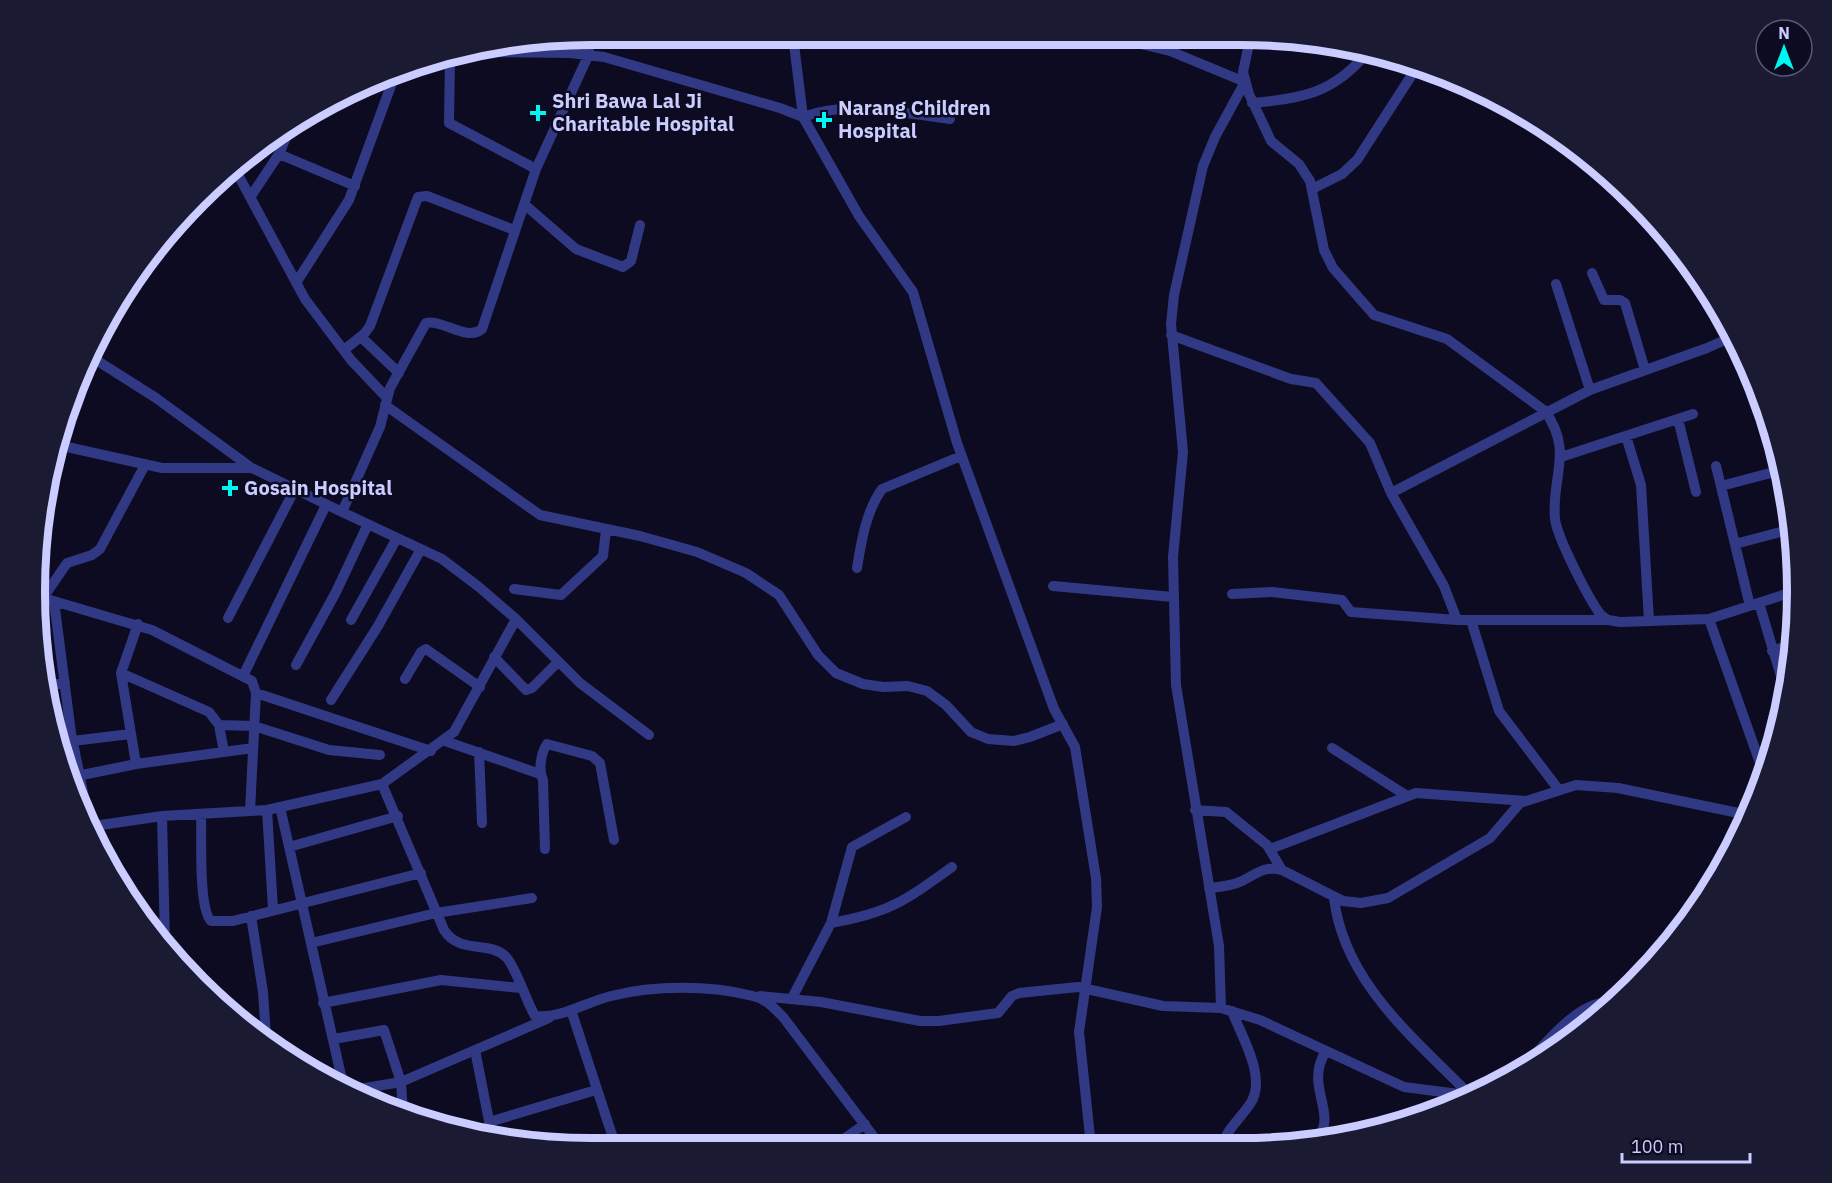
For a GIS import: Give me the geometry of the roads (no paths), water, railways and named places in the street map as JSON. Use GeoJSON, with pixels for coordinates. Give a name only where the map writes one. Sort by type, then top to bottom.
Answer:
{"type":"FeatureCollection","features":[{"type":"Feature","properties":{"kind":"street"},"geometry":{"type":"LineString","coordinates":[[342,512],[380,427],[386,402],[426,323],[433,322],[471,333],[482,329],[536,169],[589,54],[589,45]]}},
{"type":"Feature","properties":{"kind":"street"},"geometry":{"type":"LineString","coordinates":[[795,45],[803,117],[853,206],[913,292],[961,456],[1054,709],[1075,747],[1096,878],[1097,907],[1084,988],[1079,1047],[1090,1138]]}},
{"type":"Feature","properties":{"kind":"street"},"geometry":{"type":"LineString","coordinates":[[1145,45],[1170,51],[1245,82]]}},
{"type":"Feature","properties":{"kind":"street"},"geometry":{"type":"LineString","coordinates":[[1249,45],[1245,63],[1245,82],[1252,103],[1266,134],[1305,170],[1312,189],[1327,259],[1366,308],[1382,320],[1447,339],[1545,411],[1558,433],[1561,457],[1555,510],[1557,529],[1596,609],[1608,620]]}},
{"type":"Feature","properties":{"kind":"street"},"geometry":{"type":"LineString","coordinates":[[506,52],[589,54],[780,108],[803,117],[821,110],[840,107],[950,119]]}},
{"type":"Feature","properties":{"kind":"street"},"geometry":{"type":"LineString","coordinates":[[1252,103],[1295,98],[1324,89],[1346,77],[1361,59]]}},
{"type":"Feature","properties":{"kind":"street"},"geometry":{"type":"LineString","coordinates":[[450,64],[449,123],[536,169]]}},
{"type":"Feature","properties":{"kind":"street"},"geometry":{"type":"LineString","coordinates":[[1312,189],[1342,174],[1357,160],[1413,73]]}},
{"type":"Feature","properties":{"kind":"street"},"geometry":{"type":"LineString","coordinates":[[1225,1138],[1252,1102],[1257,1088],[1256,1074],[1226,1009],[1219,946],[1177,701],[1173,557],[1183,476],[1183,452],[1171,335],[1174,295],[1203,166],[1215,137],[1245,82]]}},
{"type":"Feature","properties":{"kind":"street"},"geometry":{"type":"LineString","coordinates":[[296,283],[337,222],[355,186],[392,83]]}},
{"type":"Feature","properties":{"kind":"street"},"geometry":{"type":"LineString","coordinates":[[251,196],[279,154],[285,139]]}},
{"type":"Feature","properties":{"kind":"street"},"geometry":{"type":"LineString","coordinates":[[279,154],[355,186]]}},
{"type":"Feature","properties":{"kind":"street"},"geometry":{"type":"LineString","coordinates":[[238,175],[296,283],[344,350],[386,402],[533,511],[551,519],[681,548],[746,573],[779,595],[818,655],[836,673],[863,684],[883,687],[908,686],[927,691],[977,736],[1014,741],[1064,724]]}},
{"type":"Feature","properties":{"kind":"street"},"geometry":{"type":"LineString","coordinates":[[344,350],[361,337],[370,326],[418,197],[427,196],[514,230]]}},
{"type":"Feature","properties":{"kind":"street"},"geometry":{"type":"LineString","coordinates":[[524,204],[576,249],[623,267],[631,261],[640,225]]}},
{"type":"Feature","properties":{"kind":"street"},"geometry":{"type":"LineString","coordinates":[[1592,273],[1604,300],[1620,300],[1625,303],[1645,370]]}},
{"type":"Feature","properties":{"kind":"street"},"geometry":{"type":"LineString","coordinates":[[1556,284],[1590,390]]}},
{"type":"Feature","properties":{"kind":"street"},"geometry":{"type":"LineString","coordinates":[[1171,335],[1291,379],[1316,383],[1370,443],[1391,493],[1439,576],[1457,620]]}},
{"type":"Feature","properties":{"kind":"street"},"geometry":{"type":"LineString","coordinates":[[361,337],[399,373]]}},
{"type":"Feature","properties":{"kind":"street"},"geometry":{"type":"LineString","coordinates":[[1391,493],[1513,431],[1545,411],[1590,390],[1726,340]]}},
{"type":"Feature","properties":{"kind":"street"},"geometry":{"type":"LineString","coordinates":[[97,360],[156,398],[252,468],[421,549],[459,570],[516,619],[558,662],[600,699],[649,735]]}},
{"type":"Feature","properties":{"kind":"street"},"geometry":{"type":"LineString","coordinates":[[1561,457],[1693,414]]}},
{"type":"Feature","properties":{"kind":"street"},"geometry":{"type":"LineString","coordinates":[[1678,419],[1696,492]]}},
{"type":"Feature","properties":{"kind":"street"},"geometry":{"type":"LineString","coordinates":[[1626,436],[1641,485],[1649,621]]}},
{"type":"Feature","properties":{"kind":"street"},"geometry":{"type":"LineString","coordinates":[[65,447],[145,465],[174,469],[234,466],[252,468]]}},
{"type":"Feature","properties":{"kind":"street"},"geometry":{"type":"LineString","coordinates":[[857,568],[862,539],[877,496],[882,489],[961,456]]}},
{"type":"Feature","properties":{"kind":"street"},"geometry":{"type":"LineString","coordinates":[[75,771],[65,683],[46,599],[67,563],[92,555],[100,549],[145,465]]}},
{"type":"Feature","properties":{"kind":"street"},"geometry":{"type":"LineString","coordinates":[[1716,466],[1735,544],[1754,605],[1780,675]]}},
{"type":"Feature","properties":{"kind":"street"},"geometry":{"type":"LineString","coordinates":[[1721,486],[1773,472]]}},
{"type":"Feature","properties":{"kind":"street"},"geometry":{"type":"LineString","coordinates":[[228,618],[295,489]]}},
{"type":"Feature","properties":{"kind":"street"},"geometry":{"type":"LineString","coordinates":[[243,676],[326,505]]}},
{"type":"Feature","properties":{"kind":"street"},"geometry":{"type":"LineString","coordinates":[[296,665],[336,592],[368,524]]}},
{"type":"Feature","properties":{"kind":"street"},"geometry":{"type":"LineString","coordinates":[[513,589],[556,595],[566,592],[603,556],[606,530]]}},
{"type":"Feature","properties":{"kind":"street"},"geometry":{"type":"LineString","coordinates":[[1735,544],[1783,531]]}},
{"type":"Feature","properties":{"kind":"street"},"geometry":{"type":"LineString","coordinates":[[351,620],[397,538]]}},
{"type":"Feature","properties":{"kind":"street"},"geometry":{"type":"LineString","coordinates":[[331,700],[378,626],[421,549]]}},
{"type":"Feature","properties":{"kind":"street"},"geometry":{"type":"LineString","coordinates":[[1053,585],[1173,597]]}},
{"type":"Feature","properties":{"kind":"street"},"geometry":{"type":"LineString","coordinates":[[1232,594],[1278,593],[1342,600],[1351,612],[1457,620],[1649,621],[1709,619],[1787,594]]}},
{"type":"Feature","properties":{"kind":"street"},"geometry":{"type":"LineString","coordinates":[[46,599],[138,624],[252,681],[256,693],[250,811]]}},
{"type":"Feature","properties":{"kind":"street"},"geometry":{"type":"LineString","coordinates":[[98,825],[162,816],[267,810],[382,784],[445,741],[454,732],[516,619]]}},
{"type":"Feature","properties":{"kind":"street"},"geometry":{"type":"LineString","coordinates":[[1709,619],[1760,762]]}},
{"type":"Feature","properties":{"kind":"street"},"geometry":{"type":"LineString","coordinates":[[1470,620],[1499,711],[1559,790]]}},
{"type":"Feature","properties":{"kind":"street"},"geometry":{"type":"LineString","coordinates":[[135,764],[121,673],[138,624]]}},
{"type":"Feature","properties":{"kind":"street"},"geometry":{"type":"LineString","coordinates":[[1772,651],[1784,647]]}},
{"type":"Feature","properties":{"kind":"street"},"geometry":{"type":"LineString","coordinates":[[405,679],[421,652],[426,649],[480,687]]}},
{"type":"Feature","properties":{"kind":"street"},"geometry":{"type":"LineString","coordinates":[[494,657],[526,690],[532,688],[558,662]]}},
{"type":"Feature","properties":{"kind":"street"},"geometry":{"type":"LineString","coordinates":[[121,673],[210,712],[219,725],[224,752]]}},
{"type":"Feature","properties":{"kind":"street"},"geometry":{"type":"LineString","coordinates":[[54,684],[65,683]]}},
{"type":"Feature","properties":{"kind":"street"},"geometry":{"type":"LineString","coordinates":[[256,693],[430,751]]}},
{"type":"Feature","properties":{"kind":"street"},"geometry":{"type":"LineString","coordinates":[[219,725],[254,726],[329,750],[380,755]]}},
{"type":"Feature","properties":{"kind":"street"},"geometry":{"type":"LineString","coordinates":[[65,736],[130,734]]}},
{"type":"Feature","properties":{"kind":"street"},"geometry":{"type":"LineString","coordinates":[[445,741],[540,774]]}},
{"type":"Feature","properties":{"kind":"street"},"geometry":{"type":"LineString","coordinates":[[545,849],[543,780],[540,774],[542,752],[547,744],[597,759],[602,768],[614,840]]}},
{"type":"Feature","properties":{"kind":"street"},"geometry":{"type":"LineString","coordinates":[[77,776],[135,764],[253,748]]}},
{"type":"Feature","properties":{"kind":"street"},"geometry":{"type":"LineString","coordinates":[[1332,748],[1407,796]]}},
{"type":"Feature","properties":{"kind":"street"},"geometry":{"type":"LineString","coordinates":[[478,752],[482,824]]}},
{"type":"Feature","properties":{"kind":"street"},"geometry":{"type":"LineString","coordinates":[[382,784],[398,816],[436,913],[449,939],[456,943],[497,951],[507,958],[535,1016],[566,1011]]}},
{"type":"Feature","properties":{"kind":"street"},"geometry":{"type":"LineString","coordinates":[[1209,888],[1234,884],[1266,868],[1282,870],[1334,898],[1361,903],[1388,898],[1490,838],[1509,813],[1526,801],[1559,790],[1589,784],[1740,813]]}},
{"type":"Feature","properties":{"kind":"street"},"geometry":{"type":"LineString","coordinates":[[1270,849],[1407,796],[1433,792],[1526,801]]}},
{"type":"Feature","properties":{"kind":"street"},"geometry":{"type":"LineString","coordinates":[[280,807],[342,1078]]}},
{"type":"Feature","properties":{"kind":"street"},"geometry":{"type":"LineString","coordinates":[[267,810],[273,909]]}},
{"type":"Feature","properties":{"kind":"street"},"geometry":{"type":"LineString","coordinates":[[1195,810],[1226,812],[1270,849],[1282,870]]}},
{"type":"Feature","properties":{"kind":"street"},"geometry":{"type":"LineString","coordinates":[[201,814],[207,918],[218,923],[421,873]]}},
{"type":"Feature","properties":{"kind":"street"},"geometry":{"type":"LineString","coordinates":[[162,816],[164,932]]}},
{"type":"Feature","properties":{"kind":"street"},"geometry":{"type":"LineString","coordinates":[[289,848],[398,816]]}},
{"type":"Feature","properties":{"kind":"street"},"geometry":{"type":"LineString","coordinates":[[792,998],[831,923],[852,847],[906,817]]}},
{"type":"Feature","properties":{"kind":"street"},"geometry":{"type":"LineString","coordinates":[[831,923],[863,918],[892,908],[952,867]]}},
{"type":"Feature","properties":{"kind":"street"},"geometry":{"type":"LineString","coordinates":[[311,943],[436,913],[532,898]]}},
{"type":"Feature","properties":{"kind":"street"},"geometry":{"type":"LineString","coordinates":[[1334,898],[1344,940],[1365,981],[1400,1023],[1465,1089]]}},
{"type":"Feature","properties":{"kind":"street"},"geometry":{"type":"LineString","coordinates":[[251,916],[263,992],[266,1030]]}},
{"type":"Feature","properties":{"kind":"street"},"geometry":{"type":"LineString","coordinates":[[323,1003],[441,980],[520,988]]}},
{"type":"Feature","properties":{"kind":"street"},"geometry":{"type":"LineString","coordinates":[[364,1088],[401,1082],[566,1011],[611,996],[657,990],[711,990],[792,998],[928,1022],[998,1013],[1019,993],[1084,988],[1163,1006],[1226,1009],[1260,1020],[1404,1087],[1430,1093],[1454,1094]]}},
{"type":"Feature","properties":{"kind":"street"},"geometry":{"type":"LineString","coordinates":[[754,996],[775,1009],[875,1138]]}},
{"type":"Feature","properties":{"kind":"street"},"geometry":{"type":"LineString","coordinates":[[1546,1044],[1577,1013],[1600,1003]]}},
{"type":"Feature","properties":{"kind":"street"},"geometry":{"type":"LineString","coordinates":[[566,1011],[596,1090],[610,1138]]}},
{"type":"Feature","properties":{"kind":"street"},"geometry":{"type":"LineString","coordinates":[[334,1039],[384,1030],[401,1082],[402,1104]]}},
{"type":"Feature","properties":{"kind":"street"},"geometry":{"type":"LineString","coordinates":[[475,1050],[490,1128]]}},
{"type":"Feature","properties":{"kind":"street"},"geometry":{"type":"LineString","coordinates":[[1321,1131],[1325,1124],[1317,1076],[1319,1062],[1326,1051]]}},
{"type":"Feature","properties":{"kind":"street"},"geometry":{"type":"LineString","coordinates":[[489,1122],[596,1090]]}},
{"type":"Feature","properties":{"kind":"street"},"geometry":{"type":"LineString","coordinates":[[845,1138],[865,1124]]}},
{"type":"Feature","properties":{"kind":"place","name":"Shri Bawa Lal Ji Charitable Hospital"},"geometry":{"type":"Point","coordinates":[538,113]}},
{"type":"Feature","properties":{"kind":"place","name":"Narang Children Hospital"},"geometry":{"type":"Point","coordinates":[824,120]}},
{"type":"Feature","properties":{"kind":"place","name":"Gosain Hospital"},"geometry":{"type":"Point","coordinates":[230,488]}}]}
